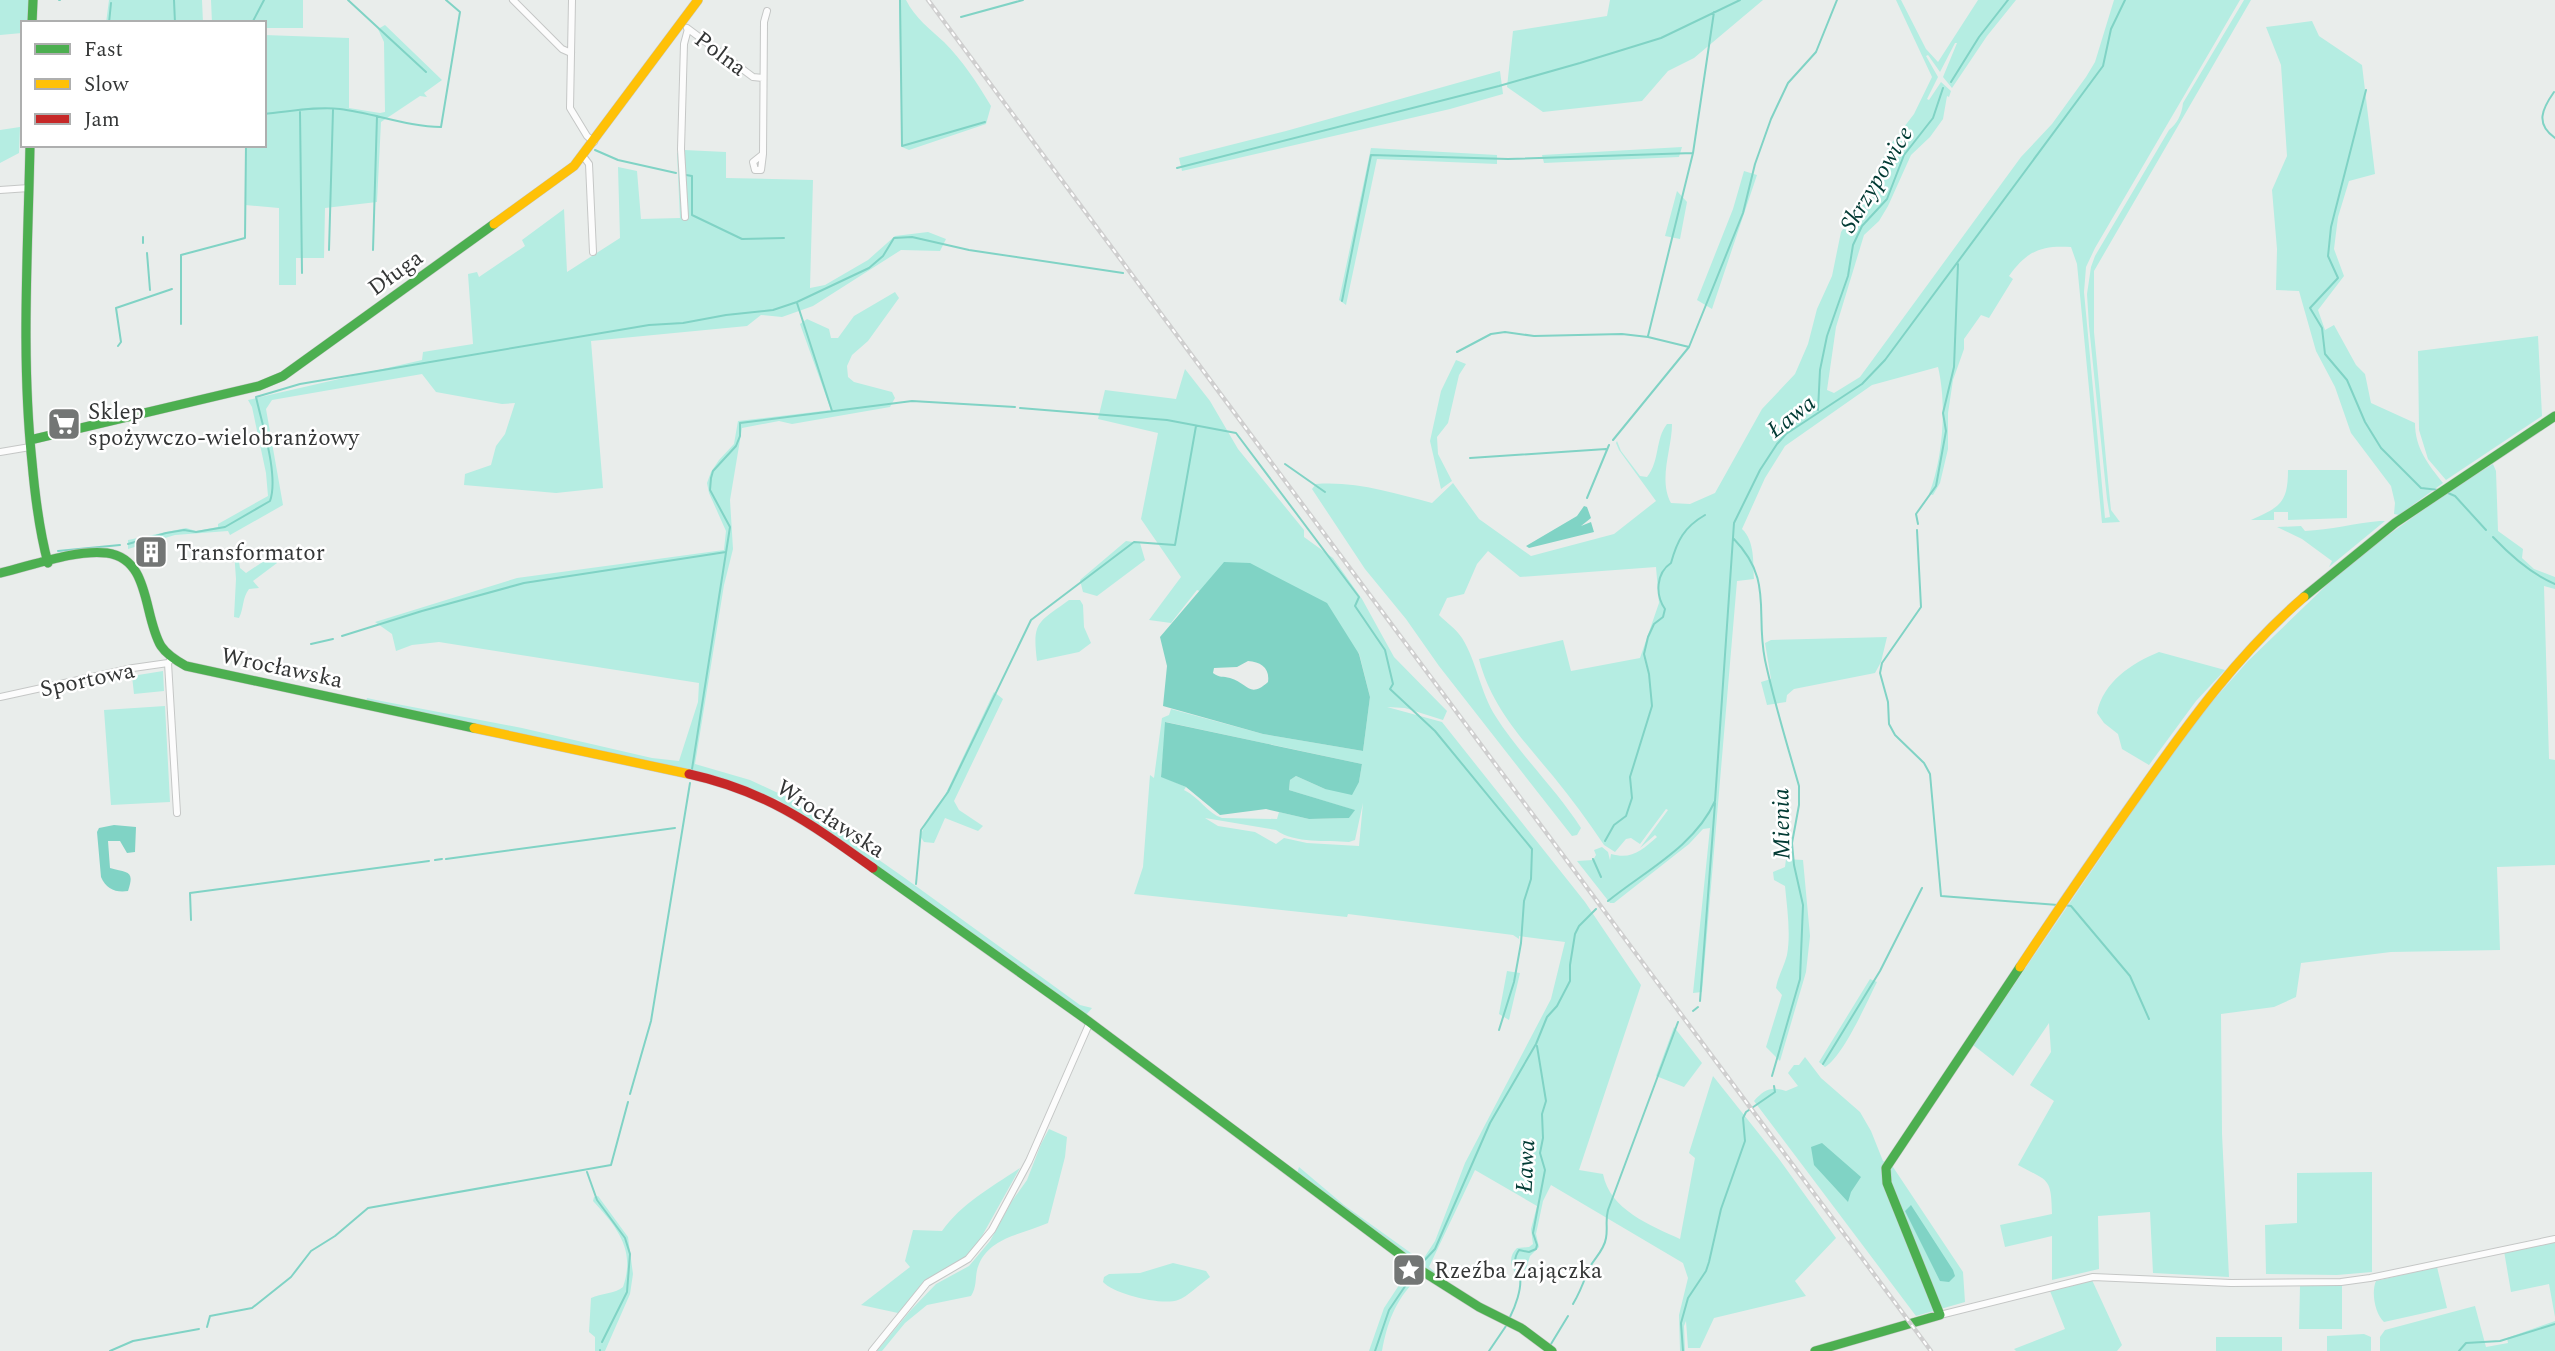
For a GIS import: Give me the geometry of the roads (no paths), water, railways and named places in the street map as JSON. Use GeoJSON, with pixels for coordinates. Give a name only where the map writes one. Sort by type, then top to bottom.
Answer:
{"type":"FeatureCollection","features":[{"type":"Feature","properties":{"kind":"main road"},"geometry":{"type":"LineString","coordinates":[[32,21],[33,0]]}},
{"type":"Feature","properties":{"kind":"main road","name":"Długa"},"geometry":{"type":"LineString","coordinates":[[30,444],[259,386],[283,376],[565,174],[583,156],[684,26],[698,0]]}},
{"type":"Feature","properties":{"kind":"main road"},"geometry":{"type":"LineString","coordinates":[[30,147],[26,383],[41,535],[48,563]]}},
{"type":"Feature","properties":{"kind":"main road"},"geometry":{"type":"LineString","coordinates":[[1815,1351],[1940,1315],[1887,1182],[1885,1168],[2061,905],[2200,707],[2243,657],[2299,602],[2357,552],[2436,495],[2555,416]]}},
{"type":"Feature","properties":{"kind":"main road"},"geometry":{"type":"LineString","coordinates":[[0,573],[97,553],[114,554],[125,559],[137,572],[158,641],[170,661]]}},
{"type":"Feature","properties":{"kind":"main road","name":"Wrocławska"},"geometry":{"type":"LineString","coordinates":[[170,661],[695,775],[743,787],[767,797],[794,812],[914,895],[1090,1022],[1413,1265],[1458,1295],[1521,1328],[1552,1351]]}},
{"type":"Feature","properties":{"kind":"street"},"geometry":{"type":"LineString","coordinates":[[513,0],[562,49],[571,53]]}},
{"type":"Feature","properties":{"kind":"street"},"geometry":{"type":"LineString","coordinates":[[572,0],[570,108],[587,136],[594,142]]}},
{"type":"Feature","properties":{"kind":"street","name":"Polna"},"geometry":{"type":"LineString","coordinates":[[763,154],[764,22],[767,11]]}},
{"type":"Feature","properties":{"kind":"street"},"geometry":{"type":"LineString","coordinates":[[684,26],[681,149],[685,217]]}},
{"type":"Feature","properties":{"kind":"street","name":"Polna"},"geometry":{"type":"LineString","coordinates":[[684,26],[753,78],[764,78]]}},
{"type":"Feature","properties":{"kind":"street"},"geometry":{"type":"LineString","coordinates":[[583,156],[589,164],[593,252]]}},
{"type":"Feature","properties":{"kind":"street"},"geometry":{"type":"LineString","coordinates":[[0,190],[29,188]]}},
{"type":"Feature","properties":{"kind":"street","name":"Długa"},"geometry":{"type":"LineString","coordinates":[[0,452],[30,444]]}},
{"type":"Feature","properties":{"kind":"street"},"geometry":{"type":"LineString","coordinates":[[170,661],[177,813]]}},
{"type":"Feature","properties":{"kind":"street","name":"Sportowa"},"geometry":{"type":"LineString","coordinates":[[0,697],[170,661]]}},
{"type":"Feature","properties":{"kind":"street"},"geometry":{"type":"LineString","coordinates":[[872,1351],[927,1283],[968,1259],[992,1230],[1029,1161],[1090,1022]]}},
{"type":"Feature","properties":{"kind":"street"},"geometry":{"type":"LineString","coordinates":[[1940,1315],[2093,1277],[2231,1283],[2341,1282],[2555,1239]]}},
{"type":"Feature","properties":{"kind":"waterway"},"geometry":{"type":"LineString","coordinates":[[174,0],[175,21]]}},
{"type":"Feature","properties":{"kind":"waterway"},"geometry":{"type":"LineString","coordinates":[[253,21],[264,0]]}},
{"type":"Feature","properties":{"kind":"waterway"},"geometry":{"type":"LineString","coordinates":[[348,0],[426,72]]}},
{"type":"Feature","properties":{"kind":"waterway"},"geometry":{"type":"LineString","coordinates":[[266,114],[331,108],[416,125],[441,127],[460,12],[446,0]]}},
{"type":"Feature","properties":{"kind":"waterway"},"geometry":{"type":"LineString","coordinates":[[900,0],[902,146],[985,122]]}},
{"type":"Feature","properties":{"kind":"waterway","name":"Skrzypowice"},"geometry":{"type":"LineString","coordinates":[[961,17],[1023,0]]}},
{"type":"Feature","properties":{"kind":"waterway"},"geometry":{"type":"LineString","coordinates":[[1177,168],[1580,63],[1661,38],[1740,0]]}},
{"type":"Feature","properties":{"kind":"waterway"},"geometry":{"type":"LineString","coordinates":[[1457,352],[1491,334],[1505,332],[1534,336],[1622,334],[1689,347],[1743,213],[1755,164],[1771,119],[1788,83],[1816,52],[1837,0]]}},
{"type":"Feature","properties":{"kind":"waterway","name":"Skrzypowice"},"geometry":{"type":"LineString","coordinates":[[1951,82],[1979,37],[2008,0]]}},
{"type":"Feature","properties":{"kind":"waterway","name":"Ława"},"geometry":{"type":"LineString","coordinates":[[1608,901],[1682,845],[1706,817],[1715,801],[1734,523],[1760,470],[1786,434],[1862,384],[1885,360],[2103,66],[2111,29],[2125,0]]}},
{"type":"Feature","properties":{"kind":"waterway"},"geometry":{"type":"LineString","coordinates":[[109,21],[111,3]]}},
{"type":"Feature","properties":{"kind":"waterway"},"geometry":{"type":"LineString","coordinates":[[1648,336],[1693,153],[1714,12]]}},
{"type":"Feature","properties":{"kind":"waterway","name":"Skrzypowice"},"geometry":{"type":"LineString","coordinates":[[1818,410],[1820,370],[1827,336],[1848,276],[1853,245],[1862,226],[1887,199],[1904,155],[1933,118],[1943,88]]}},
{"type":"Feature","properties":{"kind":"waterway"},"geometry":{"type":"LineString","coordinates":[[2366,90],[2331,227],[2328,256],[2338,278],[2310,308],[2322,328],[2325,354],[2347,380],[2365,422],[2381,448],[2421,488],[2439,490]]}},
{"type":"Feature","properties":{"kind":"waterway"},"geometry":{"type":"LineString","coordinates":[[2554,92],[2546,104],[2543,122],[2555,138]]}},
{"type":"Feature","properties":{"kind":"waterway"},"geometry":{"type":"LineString","coordinates":[[329,250],[333,110]]}},
{"type":"Feature","properties":{"kind":"waterway"},"geometry":{"type":"LineString","coordinates":[[300,112],[302,273]]}},
{"type":"Feature","properties":{"kind":"waterway"},"geometry":{"type":"LineString","coordinates":[[373,250],[377,116]]}},
{"type":"Feature","properties":{"kind":"waterway"},"geometry":{"type":"LineString","coordinates":[[181,324],[181,255],[245,238],[246,147]]}},
{"type":"Feature","properties":{"kind":"waterway"},"geometry":{"type":"LineString","coordinates":[[595,150],[618,160],[676,173]]}},
{"type":"Feature","properties":{"kind":"waterway"},"geometry":{"type":"LineString","coordinates":[[1342,301],[1371,155],[1508,159],[1693,153]]}},
{"type":"Feature","properties":{"kind":"waterway"},"geometry":{"type":"LineString","coordinates":[[686,175],[692,176],[692,215],[742,239],[784,238]]}},
{"type":"Feature","properties":{"kind":"waterway"},"geometry":{"type":"LineString","coordinates":[[143,237],[143,243]]}},
{"type":"Feature","properties":{"kind":"waterway"},"geometry":{"type":"LineString","coordinates":[[128,544],[166,533],[225,527],[270,501],[271,464],[256,397],[300,384],[649,325],[773,310],[797,302],[869,268],[883,256],[894,238],[912,237],[969,250],[1123,273]]}},
{"type":"Feature","properties":{"kind":"waterway"},"geometry":{"type":"LineString","coordinates":[[147,253],[150,290]]}},
{"type":"Feature","properties":{"kind":"waterway"},"geometry":{"type":"LineString","coordinates":[[1918,524],[1916,514],[1936,486],[1946,431],[1943,413],[1954,367],[1958,264]]}},
{"type":"Feature","properties":{"kind":"waterway"},"geometry":{"type":"LineString","coordinates":[[118,346],[121,342],[116,308],[172,289]]}},
{"type":"Feature","properties":{"kind":"waterway"},"geometry":{"type":"LineString","coordinates":[[797,303],[832,411]]}},
{"type":"Feature","properties":{"kind":"waterway"},"geometry":{"type":"LineString","coordinates":[[1613,440],[1689,347]]}},
{"type":"Feature","properties":{"kind":"waterway"},"geometry":{"type":"LineString","coordinates":[[692,769],[730,527],[710,490],[711,478],[713,471],[736,446],[740,436],[740,423],[912,401],[1015,407]]}},
{"type":"Feature","properties":{"kind":"waterway"},"geometry":{"type":"LineString","coordinates":[[1020,408],[1167,420],[1236,433],[1359,597],[1355,606],[1385,650],[1393,684],[1390,689],[1435,731],[1532,849],[1531,879],[1524,901],[1521,943],[1514,982],[1499,1030]]}},
{"type":"Feature","properties":{"kind":"waterway"},"geometry":{"type":"LineString","coordinates":[[916,884],[921,830],[948,792],[1031,620],[1134,542],[1175,545],[1196,426]]}},
{"type":"Feature","properties":{"kind":"waterway"},"geometry":{"type":"LineString","coordinates":[[1587,498],[1609,445]]}},
{"type":"Feature","properties":{"kind":"waterway"},"geometry":{"type":"LineString","coordinates":[[1470,458],[1606,449]]}},
{"type":"Feature","properties":{"kind":"waterway"},"geometry":{"type":"LineString","coordinates":[[1285,464],[1325,492]]}},
{"type":"Feature","properties":{"kind":"waterway"},"geometry":{"type":"LineString","coordinates":[[2448,493],[2455,496],[2486,530]]}},
{"type":"Feature","properties":{"kind":"waterway","name":"Ława"},"geometry":{"type":"LineString","coordinates":[[1605,841],[1614,825],[1626,816],[1632,798],[1630,777],[1652,706],[1644,654],[1654,624],[1663,617],[1665,609],[1659,591],[1660,578],[1671,563],[1682,535],[1705,515]]}},
{"type":"Feature","properties":{"kind":"waterway"},"geometry":{"type":"LineString","coordinates":[[1917,530],[1921,607],[1882,663],[1880,673],[1888,702],[1889,724],[1895,735],[1924,763],[1930,774],[1941,896],[2058,905]]}},
{"type":"Feature","properties":{"kind":"waterway"},"geometry":{"type":"LineString","coordinates":[[2493,537],[2522,564],[2555,584]]}},
{"type":"Feature","properties":{"kind":"waterway","name":"Mienia"},"geometry":{"type":"LineString","coordinates":[[1733,538],[1746,553],[1759,582],[1765,660],[1799,786],[1799,805],[1792,843],[1803,905],[1800,979],[1772,1076]]}},
{"type":"Feature","properties":{"kind":"waterway"},"geometry":{"type":"LineString","coordinates":[[58,551],[120,545]]}},
{"type":"Feature","properties":{"kind":"waterway"},"geometry":{"type":"LineString","coordinates":[[342,636],[524,583],[726,552]]}},
{"type":"Feature","properties":{"kind":"waterway"},"geometry":{"type":"LineString","coordinates":[[311,644],[333,639]]}},
{"type":"Feature","properties":{"kind":"waterway"},"geometry":{"type":"LineString","coordinates":[[630,1094],[651,1021],[690,783]]}},
{"type":"Feature","properties":{"kind":"waterway"},"geometry":{"type":"LineString","coordinates":[[1700,1001],[1715,803]]}},
{"type":"Feature","properties":{"kind":"waterway"},"geometry":{"type":"LineString","coordinates":[[446,859],[675,828]]}},
{"type":"Feature","properties":{"kind":"waterway"},"geometry":{"type":"LineString","coordinates":[[435,860],[442,859]]}},
{"type":"Feature","properties":{"kind":"waterway","name":"Ława"},"geometry":{"type":"LineString","coordinates":[[1593,859],[1601,877]]}},
{"type":"Feature","properties":{"kind":"waterway"},"geometry":{"type":"LineString","coordinates":[[191,920],[190,893],[429,861]]}},
{"type":"Feature","properties":{"kind":"waterway"},"geometry":{"type":"LineString","coordinates":[[1823,1064],[1880,971],[1922,888]]}},
{"type":"Feature","properties":{"kind":"waterway"},"geometry":{"type":"LineString","coordinates":[[2064,905],[2071,906],[2130,976],[2149,1019]]}},
{"type":"Feature","properties":{"kind":"waterway","name":"Ława"},"geometry":{"type":"LineString","coordinates":[[1421,1264],[1435,1249],[1490,1123],[1536,1044],[1547,1017],[1557,1006],[1570,981],[1575,934],[1596,909]]}},
{"type":"Feature","properties":{"kind":"waterway"},"geometry":{"type":"LineString","coordinates":[[1693,1011],[1698,1007]]}},
{"type":"Feature","properties":{"kind":"waterway"},"geometry":{"type":"LineString","coordinates":[[1573,1304],[1605,1243],[1608,1210],[1678,1022]]}},
{"type":"Feature","properties":{"kind":"waterway","name":"Ława"},"geometry":{"type":"LineString","coordinates":[[1510,1317],[1520,1287],[1515,1261],[1517,1254],[1519,1250],[1529,1252],[1536,1249],[1537,1245],[1533,1233],[1545,1170],[1540,1153],[1543,1138],[1542,1114],[1546,1101],[1537,1046]]}},
{"type":"Feature","properties":{"kind":"waterway","name":"Mienia"},"geometry":{"type":"LineString","coordinates":[[1683,1351],[1681,1323],[1688,1298],[1709,1262],[1721,1209],[1745,1141],[1743,1118],[1746,1112],[1775,1092],[1774,1086]]}},
{"type":"Feature","properties":{"kind":"waterway"},"geometry":{"type":"LineString","coordinates":[[207,1327],[210,1316],[252,1308],[291,1277],[311,1251],[335,1236],[368,1208],[611,1165],[628,1102]]}},
{"type":"Feature","properties":{"kind":"waterway"},"geometry":{"type":"LineString","coordinates":[[587,1172],[597,1200],[625,1238],[630,1254],[627,1292],[602,1342]]}},
{"type":"Feature","properties":{"kind":"waterway","name":"Ława"},"geometry":{"type":"LineString","coordinates":[[1375,1351],[1389,1310],[1414,1273]]}},
{"type":"Feature","properties":{"kind":"waterway"},"geometry":{"type":"LineString","coordinates":[[1551,1344],[1568,1316]]}},
{"type":"Feature","properties":{"kind":"waterway"},"geometry":{"type":"LineString","coordinates":[[2459,1351],[2466,1343],[2500,1341],[2555,1324]]}},
{"type":"Feature","properties":{"kind":"waterway","name":"Ława"},"geometry":{"type":"LineString","coordinates":[[1489,1351],[1506,1326]]}},
{"type":"Feature","properties":{"kind":"waterway"},"geometry":{"type":"LineString","coordinates":[[110,1351],[133,1341],[199,1329]]}},
{"type":"Feature","properties":{"kind":"railway"},"geometry":{"type":"LineString","coordinates":[[928,0],[1931,1351]]}},
{"type":"Feature","properties":{"kind":"place","name":"Sklep spożywczo-wielobranżowy"},"geometry":{"type":"Point","coordinates":[64,424]}},
{"type":"Feature","properties":{"kind":"place","name":"Transformator"},"geometry":{"type":"Point","coordinates":[151,552]}},
{"type":"Feature","properties":{"kind":"place","name":"Rzeźba Zajączka"},"geometry":{"type":"Point","coordinates":[1409,1270]}}]}
